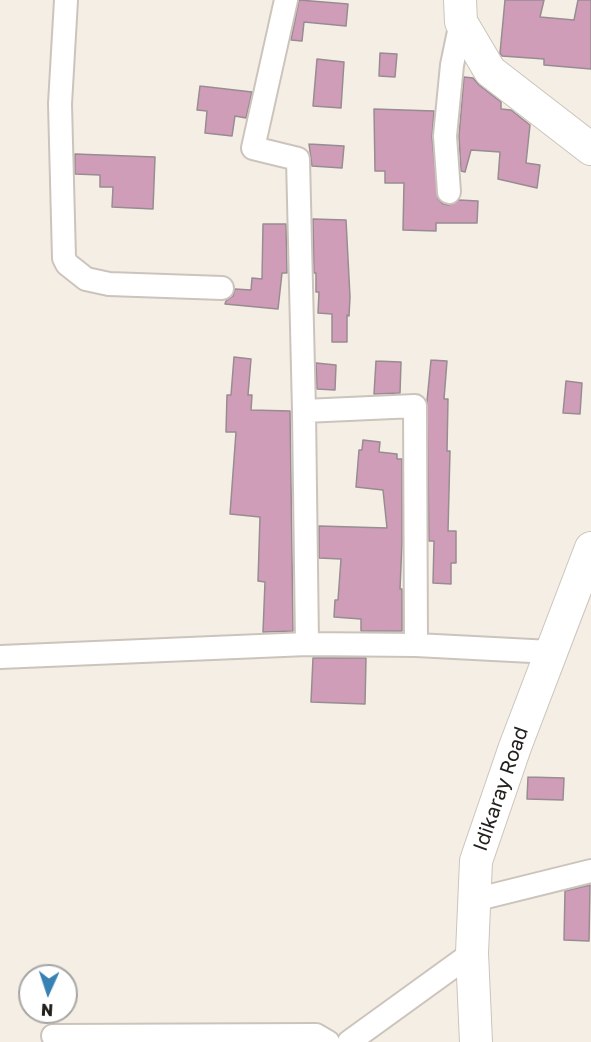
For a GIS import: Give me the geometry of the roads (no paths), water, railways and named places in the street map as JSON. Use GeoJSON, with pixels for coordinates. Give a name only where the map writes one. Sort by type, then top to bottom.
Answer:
{"type":"FeatureCollection","features":[{"type":"Feature","properties":{"kind":"street"},"geometry":{"type":"LineString","coordinates":[[66,0],[60,104],[64,258],[67,264],[86,279],[109,284],[222,288]]}},
{"type":"Feature","properties":{"kind":"street"},"geometry":{"type":"LineString","coordinates":[[286,0],[253,148],[298,159],[307,644]]}},
{"type":"Feature","properties":{"kind":"street"},"geometry":{"type":"LineString","coordinates":[[460,11],[490,71],[591,148]]}},
{"type":"Feature","properties":{"kind":"street"},"geometry":{"type":"LineString","coordinates":[[449,192],[445,136],[460,11]]}},
{"type":"Feature","properties":{"kind":"street"},"geometry":{"type":"LineString","coordinates":[[304,411],[415,406],[416,645]]}},
{"type":"Feature","properties":{"kind":"street","name":"Idikaray Road"},"geometry":{"type":"LineString","coordinates":[[476,1042],[472,954],[476,861],[515,747],[591,548]]}},
{"type":"Feature","properties":{"kind":"street"},"geometry":{"type":"LineString","coordinates":[[0,657],[307,644],[416,645],[551,652]]}},
{"type":"Feature","properties":{"kind":"street"},"geometry":{"type":"LineString","coordinates":[[474,900],[591,871]]}},
{"type":"Feature","properties":{"kind":"street"},"geometry":{"type":"LineString","coordinates":[[350,1042],[472,954]]}},
{"type":"Feature","properties":{"kind":"street"},"geometry":{"type":"LineString","coordinates":[[53,1036],[316,1035],[328,1042]]}}]}
